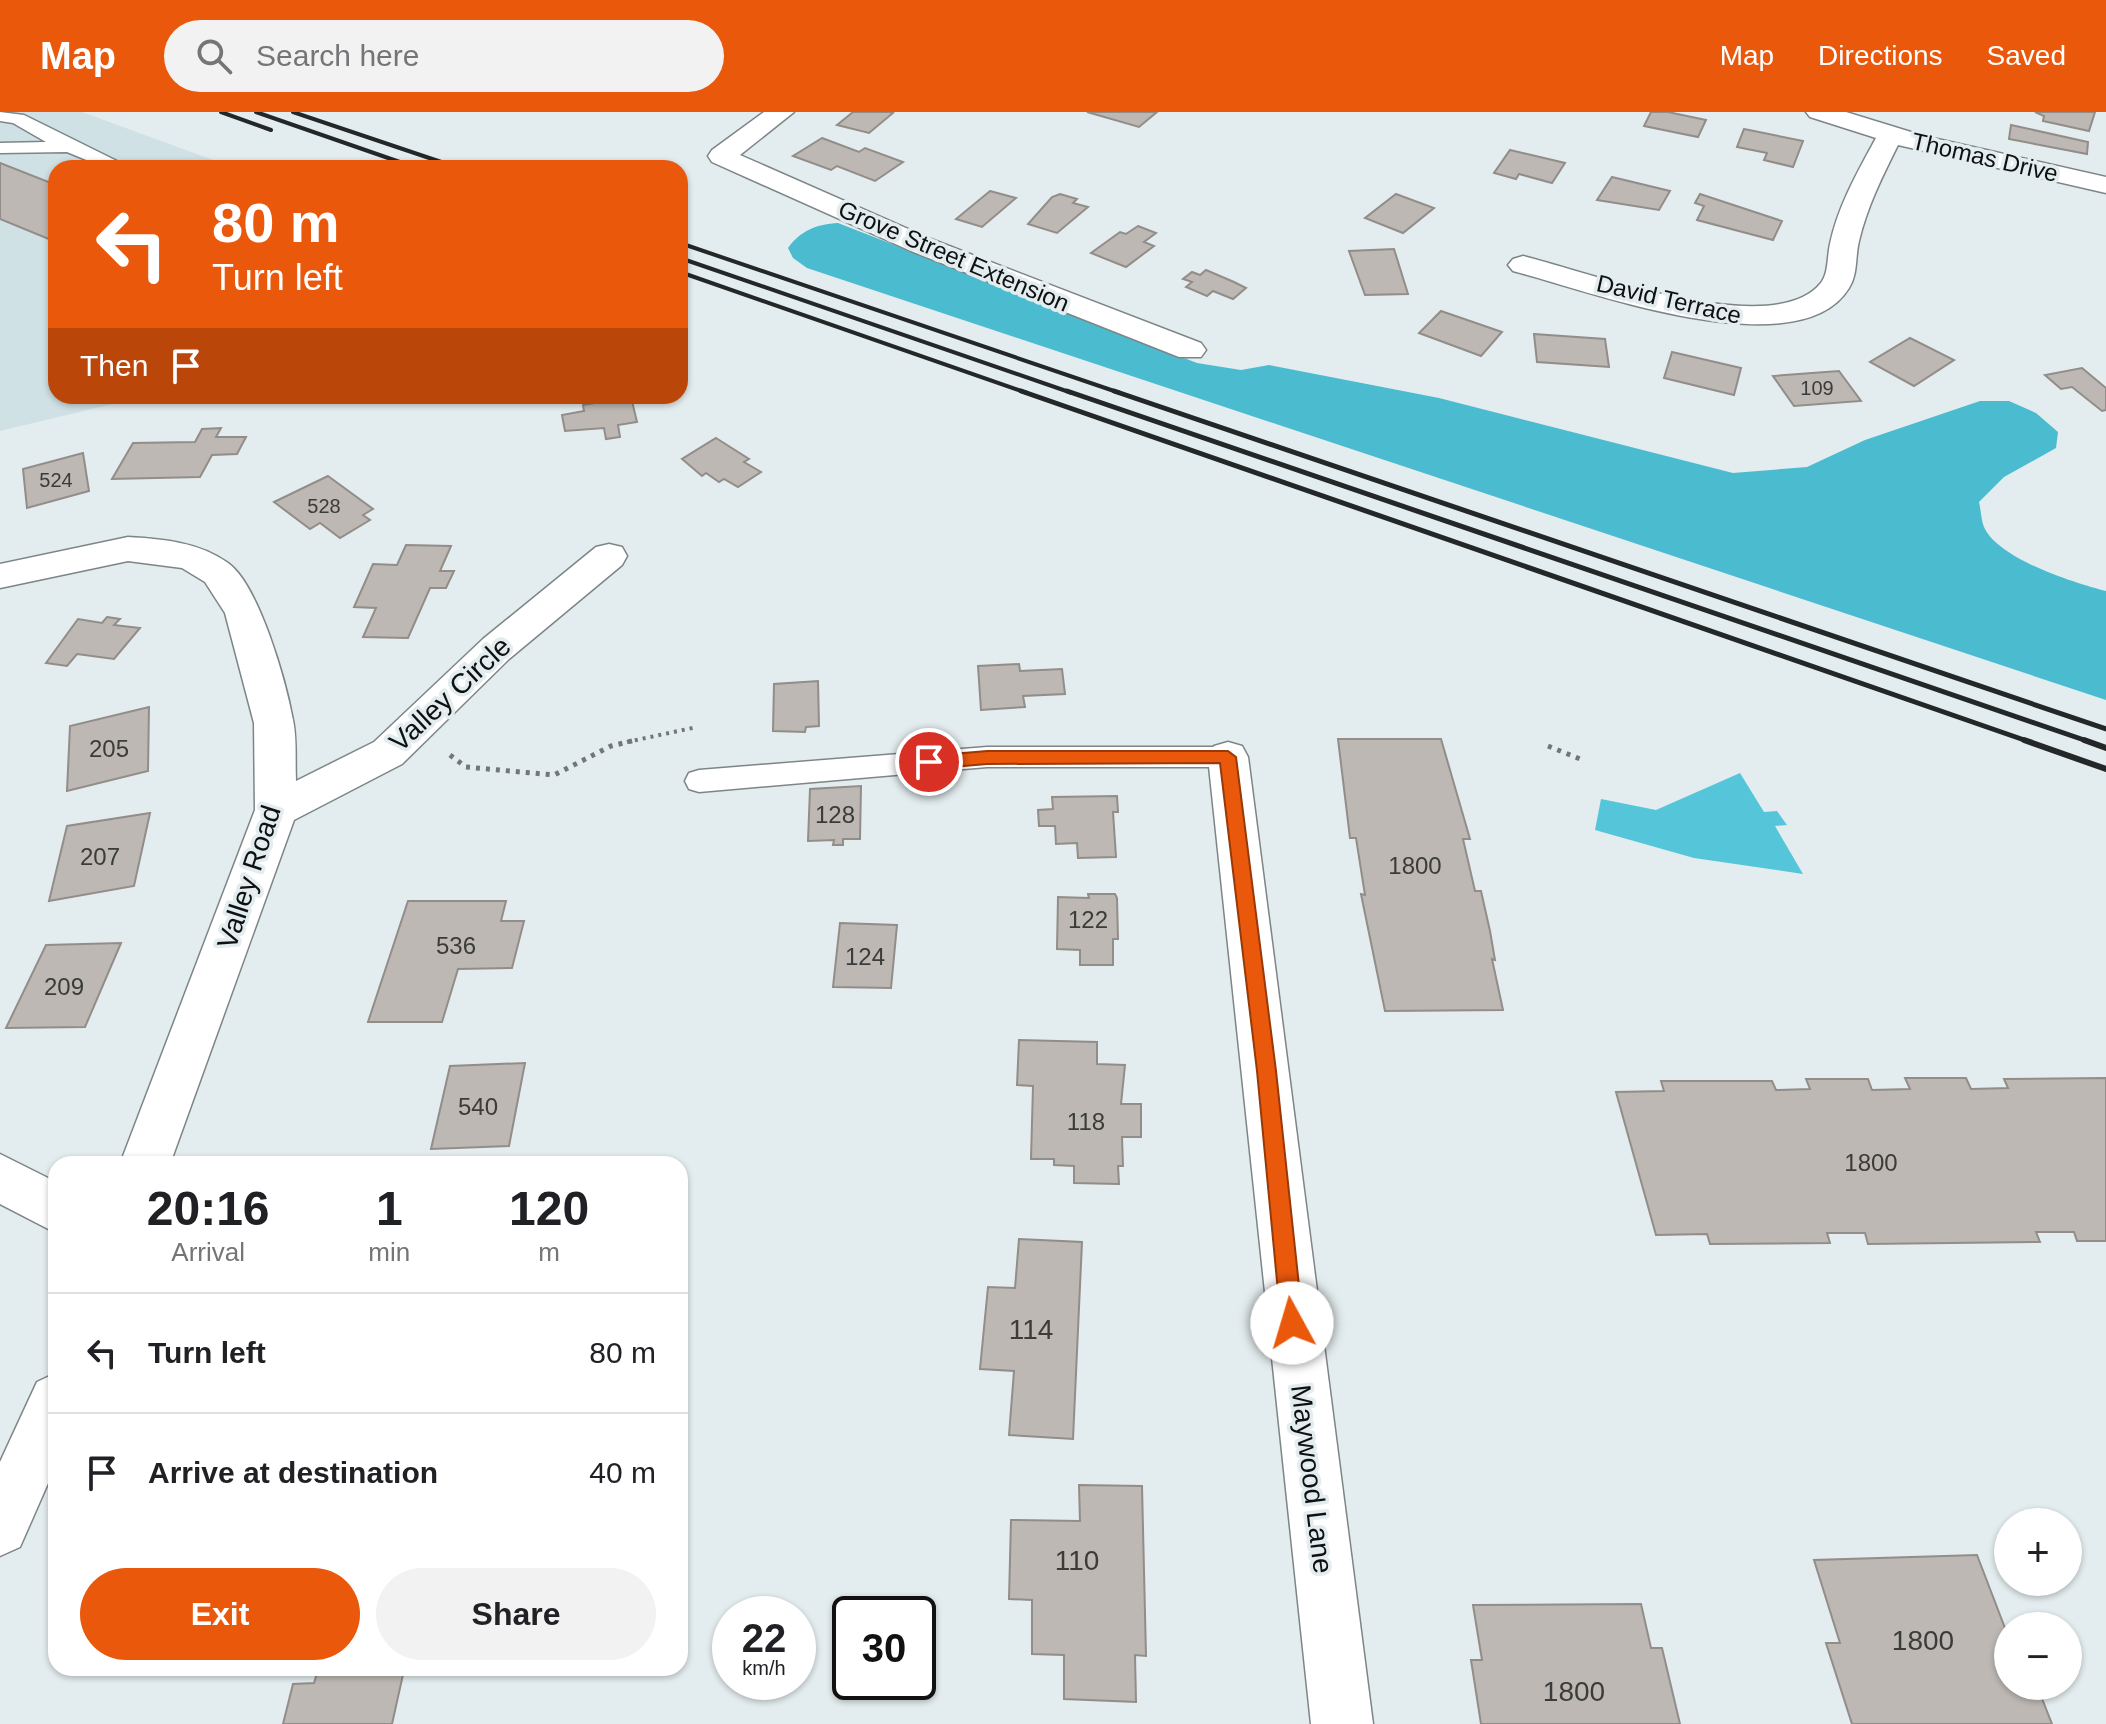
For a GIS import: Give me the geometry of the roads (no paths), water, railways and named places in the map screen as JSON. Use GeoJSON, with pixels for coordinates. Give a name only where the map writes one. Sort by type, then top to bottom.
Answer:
{"type":"FeatureCollection","features":[{"type":"Feature","properties":{"kind":"street","name":"Grove Street Extension"},"geometry":{"type":"LineString","coordinates":[[781,112],[721,156],[921,245],[1190,350]]}},
{"type":"Feature","properties":{"kind":"street","name":"Thomas Drive"},"geometry":{"type":"LineString","coordinates":[[1819,112],[1891,134],[2106,185]]}},
{"type":"Feature","properties":{"kind":"street","name":"David Terrace"},"geometry":{"type":"LineString","coordinates":[[1523,265],[1710,313],[1761,319],[1806,310],[1825,299],[1837,285],[1844,242],[1862,189],[1891,134]]}},
{"type":"Feature","properties":{"kind":"street","name":"Valley Road"},"geometry":{"type":"LineString","coordinates":[[0,576],[96,553],[128,549],[164,551],[194,559],[218,573],[243,613],[266,687],[274,723],[276,810],[259,864],[148,1156]]}},
{"type":"Feature","properties":{"kind":"street","name":"Valley Circle"},"geometry":{"type":"LineString","coordinates":[[276,810],[370,765],[414,729],[496,649],[609,556]]}},
{"type":"Feature","properties":{"kind":"street","name":"Maywood Lane"},"geometry":{"type":"LineString","coordinates":[[1228,757],[1342,1724]]}},
{"type":"Feature","properties":{"kind":"street"},"geometry":{"type":"LineString","coordinates":[[0,1177],[48,1204]]}},
{"type":"Feature","properties":{"kind":"street"},"geometry":{"type":"LineString","coordinates":[[0,1527],[48,1419]]}},
{"type":"Feature","properties":{"kind":"lane"},"geometry":{"type":"LineString","coordinates":[[0,116],[18,119],[69,147],[102,160]]}},
{"type":"Feature","properties":{"kind":"lane"},"geometry":{"type":"LineString","coordinates":[[0,148],[69,147]]}},
{"type":"Feature","properties":{"kind":"lane"},"geometry":{"type":"LineString","coordinates":[[699,781],[987,757],[1228,757]]}},
{"type":"Feature","properties":{"kind":"railway"},"geometry":{"type":"LineString","coordinates":[[221,112],[271,130]]}},
{"type":"Feature","properties":{"kind":"railway"},"geometry":{"type":"LineString","coordinates":[[256,112],[394,160]]}},
{"type":"Feature","properties":{"kind":"railway"},"geometry":{"type":"LineString","coordinates":[[293,112],[435,160]]}},
{"type":"Feature","properties":{"kind":"railway"},"geometry":{"type":"LineString","coordinates":[[688,246],[1120,393]]}},
{"type":"Feature","properties":{"kind":"railway"},"geometry":{"type":"LineString","coordinates":[[688,261],[1072,393]]}},
{"type":"Feature","properties":{"kind":"railway"},"geometry":{"type":"LineString","coordinates":[[688,275],[1027,393]]}},
{"type":"Feature","properties":{"kind":"railway"},"geometry":{"type":"LineString","coordinates":[[1021,391],[2030,742]]}},
{"type":"Feature","properties":{"kind":"railway"},"geometry":{"type":"LineString","coordinates":[[1067,391],[2090,742]]}},
{"type":"Feature","properties":{"kind":"railway"},"geometry":{"type":"LineString","coordinates":[[1114,391],[2106,729]]}},
{"type":"Feature","properties":{"kind":"railway"},"geometry":{"type":"LineString","coordinates":[[2024,740],[2106,769]]}},
{"type":"Feature","properties":{"kind":"railway"},"geometry":{"type":"LineString","coordinates":[[2084,740],[2106,748]]}}]}
